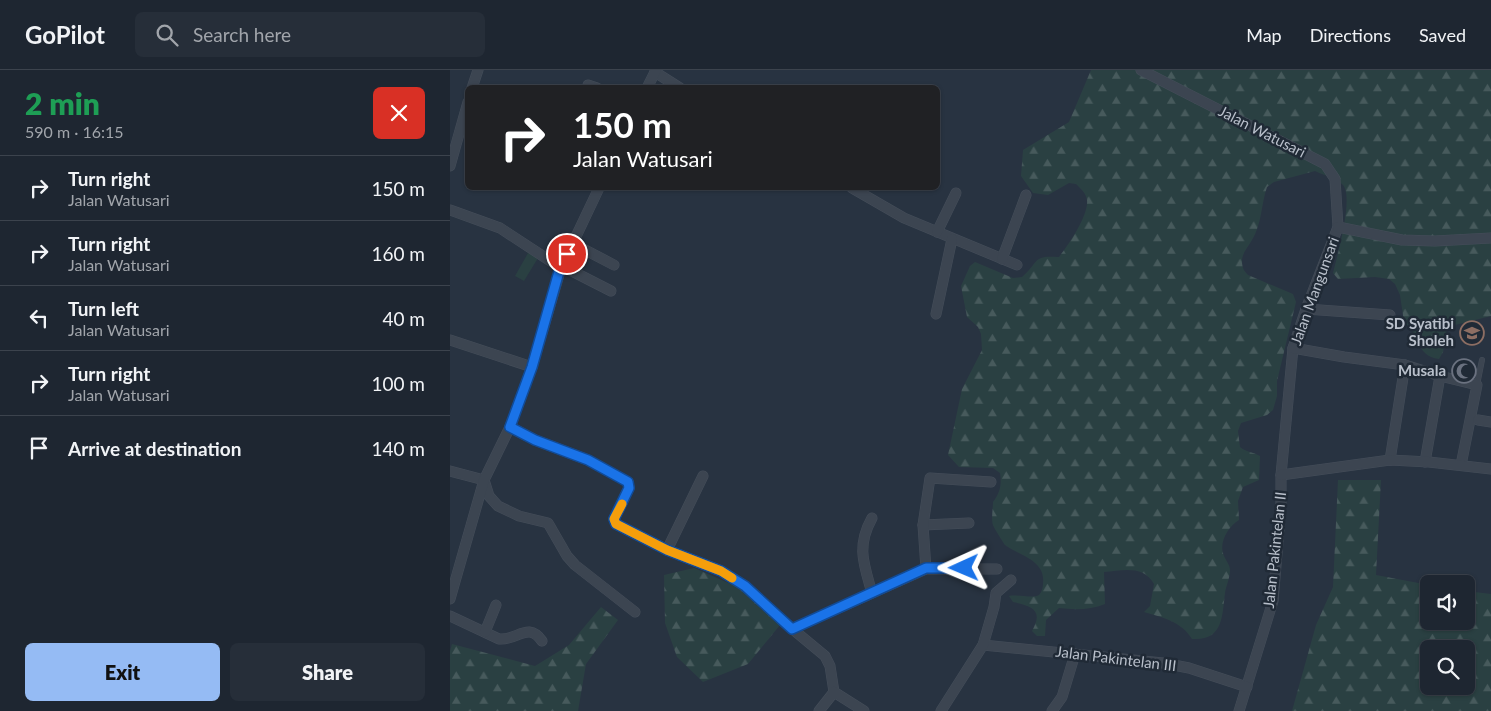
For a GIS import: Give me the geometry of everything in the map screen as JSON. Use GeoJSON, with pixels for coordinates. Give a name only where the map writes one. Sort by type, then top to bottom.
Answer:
{"type":"FeatureCollection","features":[{"type":"Feature","properties":{"kind":"street"},"geometry":{"type":"LineString","coordinates":[[473,85],[478,70]]}},
{"type":"Feature","properties":{"kind":"street","name":"Jalan Watusari"},"geometry":{"type":"LineString","coordinates":[[1141,70],[1325,164],[1335,179],[1338,227]]}},
{"type":"Feature","properties":{"kind":"street"},"geometry":{"type":"LineString","coordinates":[[649,85],[656,71],[676,85]]}},
{"type":"Feature","properties":{"kind":"street"},"geometry":{"type":"LineString","coordinates":[[450,166],[465,113]]}},
{"type":"Feature","properties":{"kind":"street"},"geometry":{"type":"LineString","coordinates":[[450,599],[484,480],[510,427],[532,367],[561,267],[598,190]]}},
{"type":"Feature","properties":{"kind":"street"},"geometry":{"type":"LineString","coordinates":[[855,190],[904,218],[1017,265]]}},
{"type":"Feature","properties":{"kind":"street"},"geometry":{"type":"LineString","coordinates":[[937,232],[956,192]]}},
{"type":"Feature","properties":{"kind":"street"},"geometry":{"type":"LineString","coordinates":[[1002,258],[1026,195]]}},
{"type":"Feature","properties":{"kind":"street"},"geometry":{"type":"LineString","coordinates":[[450,210],[500,228],[561,267],[611,291]]}},
{"type":"Feature","properties":{"kind":"street"},"geometry":{"type":"LineString","coordinates":[[1338,227],[1402,240],[1435,241],[1491,238]]}},
{"type":"Feature","properties":{"kind":"street","name":"Jalan Mangunsari"},"geometry":{"type":"LineString","coordinates":[[1281,475],[1293,348],[1338,227]]}},
{"type":"Feature","properties":{"kind":"street"},"geometry":{"type":"LineString","coordinates":[[936,314],[952,239]]}},
{"type":"Feature","properties":{"kind":"street"},"geometry":{"type":"LineString","coordinates":[[572,243],[614,265]]}},
{"type":"Feature","properties":{"kind":"street"},"geometry":{"type":"LineString","coordinates":[[1306,309],[1390,315]]}},
{"type":"Feature","properties":{"kind":"street"},"geometry":{"type":"LineString","coordinates":[[450,340],[532,367]]}},
{"type":"Feature","properties":{"kind":"street"},"geometry":{"type":"LineString","coordinates":[[1293,348],[1406,365],[1477,385],[1461,465]]}},
{"type":"Feature","properties":{"kind":"street"},"geometry":{"type":"LineString","coordinates":[[1390,460],[1406,365]]}},
{"type":"Feature","properties":{"kind":"street"},"geometry":{"type":"LineString","coordinates":[[1425,462],[1440,376]]}},
{"type":"Feature","properties":{"kind":"street"},"geometry":{"type":"LineString","coordinates":[[1478,420],[1491,422]]}},
{"type":"Feature","properties":{"kind":"street"},"geometry":{"type":"LineString","coordinates":[[510,427],[535,440],[588,460],[628,482],[629,488],[614,519],[614,523],[667,550],[721,571],[745,586],[825,656],[830,666],[834,692],[819,711]]}},
{"type":"Feature","properties":{"kind":"street"},"geometry":{"type":"LineString","coordinates":[[1281,475],[1390,460],[1491,469]]}},
{"type":"Feature","properties":{"kind":"street"},"geometry":{"type":"LineString","coordinates":[[450,471],[484,480]]}},
{"type":"Feature","properties":{"kind":"street","name":"Jalan Pakintelan II"},"geometry":{"type":"LineString","coordinates":[[1239,711],[1273,601],[1281,505],[1281,475]]}},
{"type":"Feature","properties":{"kind":"street"},"geometry":{"type":"LineString","coordinates":[[667,550],[703,476]]}},
{"type":"Feature","properties":{"kind":"street"},"geometry":{"type":"LineString","coordinates":[[926,568],[923,525],[930,478],[991,482]]}},
{"type":"Feature","properties":{"kind":"street"},"geometry":{"type":"LineString","coordinates":[[484,480],[493,502],[519,516],[548,522],[567,556],[575,566],[635,612]]}},
{"type":"Feature","properties":{"kind":"street"},"geometry":{"type":"LineString","coordinates":[[872,518],[866,530],[861,551],[872,593]]}},
{"type":"Feature","properties":{"kind":"street"},"geometry":{"type":"LineString","coordinates":[[923,525],[968,523]]}},
{"type":"Feature","properties":{"kind":"street"},"geometry":{"type":"LineString","coordinates":[[792,629],[926,568],[997,568]]}},
{"type":"Feature","properties":{"kind":"street"},"geometry":{"type":"LineString","coordinates":[[941,711],[983,645],[994,608],[996,593],[1011,580]]}},
{"type":"Feature","properties":{"kind":"street"},"geometry":{"type":"LineString","coordinates":[[485,632],[496,605]]}},
{"type":"Feature","properties":{"kind":"street"},"geometry":{"type":"LineString","coordinates":[[450,616],[499,639],[504,640],[528,632],[538,634],[542,641]]}},
{"type":"Feature","properties":{"kind":"street","name":"Jalan Pakintelan III"},"geometry":{"type":"LineString","coordinates":[[983,645],[1163,663],[1190,668],[1247,687]]}},
{"type":"Feature","properties":{"kind":"street"},"geometry":{"type":"LineString","coordinates":[[1052,711],[1062,697],[1075,654]]}},
{"type":"Feature","properties":{"kind":"street"},"geometry":{"type":"LineString","coordinates":[[834,692],[864,711]]}},
{"type":"Feature","properties":{"kind":"lane"},"geometry":{"type":"LineString","coordinates":[[1477,385],[1482,360]]}},
{"type":"Feature","properties":{"kind":"green space"},"geometry":{"type":"Polygon","coordinates":[[[1091,70],[1491,70],[1491,316],[1447,327],[1443,352],[1439,359],[1426,354],[1413,332],[1404,322],[1400,295],[1395,284],[1389,279],[1375,277],[1338,279],[1333,273],[1346,214],[1346,192],[1343,185],[1315,171],[1274,182],[1267,187],[1258,227],[1243,255],[1244,271],[1248,275],[1293,294],[1296,302],[1277,381],[1277,396],[1273,410],[1267,415],[1241,423],[1238,431],[1240,447],[1260,456],[1259,480],[1243,487],[1238,501],[1239,520],[1231,527],[1223,541],[1222,551],[1230,570],[1223,611],[1219,626],[1215,632],[1202,639],[1192,639],[1177,624],[1144,612],[1150,606],[1154,584],[1145,574],[1132,570],[1104,572],[1105,604],[1082,609],[1059,608],[1046,620],[1045,636],[1037,636],[1032,631],[1037,618],[1034,610],[1026,605],[1013,602],[1009,596],[1033,597],[1039,595],[1043,588],[1043,576],[1036,564],[1005,545],[993,525],[993,502],[1000,488],[1000,473],[993,468],[959,467],[948,455],[962,389],[982,350],[981,334],[978,327],[967,317],[961,286],[970,266],[975,262],[1013,278],[1022,277],[1040,258],[1059,257],[1072,238],[1085,214],[1087,206],[1086,195],[1076,184],[1069,183],[1048,195],[1033,193],[1021,176],[1023,150],[1069,122],[1091,70]]]}},
{"type":"Feature","properties":{"kind":"green space"},"geometry":{"type":"Polygon","coordinates":[[[528,253],[538,258],[524,281],[515,276],[528,253]]]}},
{"type":"Feature","properties":{"kind":"green space"},"geometry":{"type":"Polygon","coordinates":[[[1338,480],[1381,480],[1376,575],[1420,583],[1420,630],[1475,630],[1475,592],[1491,594],[1491,711],[1292,711],[1316,625],[1333,587],[1338,480]]]}},
{"type":"Feature","properties":{"kind":"green space"},"geometry":{"type":"Polygon","coordinates":[[[694,568],[742,589],[780,625],[748,664],[703,682],[677,657],[665,623],[664,575],[694,568]]]}},
{"type":"Feature","properties":{"kind":"green space"},"geometry":{"type":"Polygon","coordinates":[[[601,607],[618,620],[586,664],[578,711],[450,711],[450,651],[452,644],[535,666],[569,645],[601,607]]]}},
{"type":"Feature","properties":{"kind":"slow traffic"},"geometry":{"type":"LineString","coordinates":[[622,504],[614,519],[614,523],[667,550],[721,571],[732,578]]}},
{"type":"Feature","properties":{"kind":"place","name":"SD Syatibi Sholeh"},"geometry":{"type":"Point","coordinates":[1472,333]}},
{"type":"Feature","properties":{"kind":"place","name":"Musala"},"geometry":{"type":"Point","coordinates":[1464,371]}},
{"type":"Feature","properties":{"kind":"route"},"geometry":{"type":"LineString","coordinates":[[567,254],[560,268],[532,367],[510,427],[535,440],[588,460],[628,482],[630,484],[629,488],[614,519],[614,523],[667,550],[721,571],[745,586],[792,629],[926,568],[964,568]]}}]}
